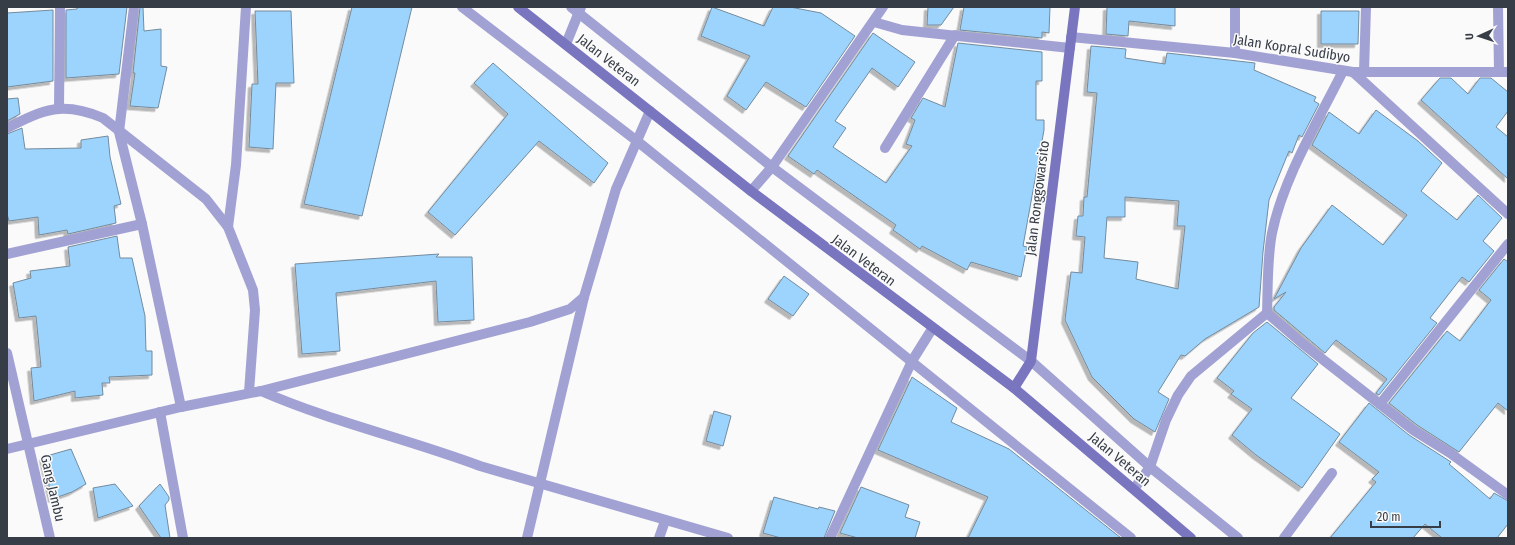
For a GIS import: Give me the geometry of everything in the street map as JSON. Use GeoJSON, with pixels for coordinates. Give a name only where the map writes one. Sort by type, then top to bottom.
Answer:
{"type":"FeatureCollection","features":[{"type":"Feature","properties":{"kind":"main road","name":"Jalan Veteran"},"geometry":{"type":"LineString","coordinates":[[518,7],[751,191],[932,329],[1014,388],[1191,538]]}},
{"type":"Feature","properties":{"kind":"main road","name":"Jalan Ronggowarsito"},"geometry":{"type":"LineString","coordinates":[[1014,388],[1030,361],[1075,7]]}},
{"type":"Feature","properties":{"kind":"street"},"geometry":{"type":"LineString","coordinates":[[59,108],[60,7]]}},
{"type":"Feature","properties":{"kind":"street"},"geometry":{"type":"LineString","coordinates":[[134,7],[119,132],[142,224],[181,407]]}},
{"type":"Feature","properties":{"kind":"street"},"geometry":{"type":"LineString","coordinates":[[228,227],[236,165],[246,7]]}},
{"type":"Feature","properties":{"kind":"street"},"geometry":{"type":"LineString","coordinates":[[462,7],[637,141],[1130,538]]}},
{"type":"Feature","properties":{"kind":"street"},"geometry":{"type":"LineString","coordinates":[[751,191],[772,167],[883,7]]}},
{"type":"Feature","properties":{"kind":"street"},"geometry":{"type":"LineString","coordinates":[[1234,7],[1235,53]]}},
{"type":"Feature","properties":{"kind":"street"},"geometry":{"type":"LineString","coordinates":[[1364,72],[1366,7]]}},
{"type":"Feature","properties":{"kind":"street"},"geometry":{"type":"LineString","coordinates":[[1498,7],[1503,72]]}},
{"type":"Feature","properties":{"kind":"street"},"geometry":{"type":"LineString","coordinates":[[566,44],[577,9],[772,167],[1030,361],[1150,467],[1238,538]]}},
{"type":"Feature","properties":{"kind":"street","name":"Jalan Kopral Sudibyo"},"geometry":{"type":"LineString","coordinates":[[874,22],[902,30],[955,35],[1235,53],[1348,72],[1503,72]]}},
{"type":"Feature","properties":{"kind":"street"},"geometry":{"type":"LineString","coordinates":[[885,148],[955,35]]}},
{"type":"Feature","properties":{"kind":"street"},"geometry":{"type":"LineString","coordinates":[[1508,214],[1348,72],[1293,171],[1280,204],[1269,251],[1268,313],[1303,344],[1413,430],[1450,453],[1508,495]]}},
{"type":"Feature","properties":{"kind":"street"},"geometry":{"type":"LineString","coordinates":[[7,128],[30,117],[59,108],[75,108],[92,114],[103,118],[206,199],[228,227],[253,290],[255,310],[249,392]]}},
{"type":"Feature","properties":{"kind":"street"},"geometry":{"type":"LineString","coordinates":[[527,538],[584,297],[593,270],[607,213],[650,111]]}},
{"type":"Feature","properties":{"kind":"street"},"geometry":{"type":"LineString","coordinates":[[7,254],[142,224]]}},
{"type":"Feature","properties":{"kind":"street"},"geometry":{"type":"LineString","coordinates":[[1380,404],[1508,244]]}},
{"type":"Feature","properties":{"kind":"street"},"geometry":{"type":"LineString","coordinates":[[7,449],[181,407],[249,392],[261,391],[530,322],[570,309],[584,297]]}},
{"type":"Feature","properties":{"kind":"street"},"geometry":{"type":"LineString","coordinates":[[1134,489],[1150,467],[1166,420],[1178,395],[1191,376],[1268,313]]}},
{"type":"Feature","properties":{"kind":"street"},"geometry":{"type":"LineString","coordinates":[[830,538],[912,361],[932,329]]}},
{"type":"Feature","properties":{"kind":"street","name":"Gang Jambu"},"geometry":{"type":"LineString","coordinates":[[7,353],[50,538]]}},
{"type":"Feature","properties":{"kind":"street"},"geometry":{"type":"LineString","coordinates":[[261,391],[290,404],[539,484],[728,538]]}},
{"type":"Feature","properties":{"kind":"street"},"geometry":{"type":"LineString","coordinates":[[160,412],[183,538]]}},
{"type":"Feature","properties":{"kind":"street"},"geometry":{"type":"LineString","coordinates":[[1284,538],[1332,474]]}},
{"type":"Feature","properties":{"kind":"street"},"geometry":{"type":"LineString","coordinates":[[659,538],[665,521]]}},
{"type":"Feature","properties":{"kind":"building"},"geometry":{"type":"Polygon","coordinates":[[[78,7],[127,7],[119,74],[66,78],[66,10],[77,9],[78,7]]]}},
{"type":"Feature","properties":{"kind":"building"},"geometry":{"type":"Polygon","coordinates":[[[140,7],[143,7],[144,31],[161,29],[161,66],[167,67],[158,108],[130,106],[135,73],[133,73],[140,7]]]}},
{"type":"Feature","properties":{"kind":"building"},"geometry":{"type":"Polygon","coordinates":[[[352,7],[412,7],[362,216],[304,204],[352,7]]]}},
{"type":"Feature","properties":{"kind":"building"},"geometry":{"type":"Polygon","coordinates":[[[712,7],[764,26],[773,7],[790,7],[821,13],[855,36],[806,107],[766,82],[746,110],[727,96],[750,56],[701,36],[712,7]]]}},
{"type":"Feature","properties":{"kind":"building"},"geometry":{"type":"Polygon","coordinates":[[[928,7],[954,7],[941,25],[927,25],[928,7]]]}},
{"type":"Feature","properties":{"kind":"building"},"geometry":{"type":"Polygon","coordinates":[[[964,7],[1050,7],[1049,33],[1042,32],[1042,38],[960,30],[964,7]]]}},
{"type":"Feature","properties":{"kind":"building"},"geometry":{"type":"Polygon","coordinates":[[[1107,7],[1175,7],[1175,26],[1129,21],[1128,36],[1106,34],[1107,7]]]}},
{"type":"Feature","properties":{"kind":"building"},"geometry":{"type":"Polygon","coordinates":[[[53,10],[53,81],[7,87],[7,13],[53,10]]]}},
{"type":"Feature","properties":{"kind":"building"},"geometry":{"type":"Polygon","coordinates":[[[255,11],[291,11],[294,83],[276,83],[273,149],[249,147],[252,84],[258,84],[255,11]]]}},
{"type":"Feature","properties":{"kind":"building"},"geometry":{"type":"Polygon","coordinates":[[[1321,11],[1359,11],[1358,44],[1321,44],[1321,11]]]}},
{"type":"Feature","properties":{"kind":"building"},"geometry":{"type":"Polygon","coordinates":[[[873,33],[915,62],[898,87],[872,68],[835,121],[846,128],[833,147],[886,183],[912,146],[906,144],[915,120],[911,118],[923,98],[945,107],[958,43],[1042,52],[1042,81],[1036,81],[1036,120],[1044,120],[1044,130],[1023,246],[1027,247],[1021,277],[971,262],[967,270],[922,246],[920,249],[893,230],[896,225],[817,170],[814,174],[788,156],[873,33]]]}},
{"type":"Feature","properties":{"kind":"building"},"geometry":{"type":"Polygon","coordinates":[[[1091,46],[1126,49],[1125,58],[1165,64],[1167,53],[1255,63],[1254,70],[1316,97],[1314,101],[1319,104],[1302,137],[1299,135],[1292,153],[1289,151],[1269,200],[1259,307],[1205,339],[1185,356],[1181,355],[1158,392],[1169,399],[1155,432],[1134,419],[1092,377],[1065,320],[1071,272],[1082,273],[1085,237],[1076,236],[1078,216],[1083,216],[1084,197],[1087,197],[1097,93],[1087,92],[1091,46]],[[1125,197],[1125,217],[1107,217],[1104,258],[1138,262],[1136,279],[1178,289],[1185,226],[1177,226],[1179,201],[1125,197]]]}},
{"type":"Feature","properties":{"kind":"building"},"geometry":{"type":"Polygon","coordinates":[[[493,63],[608,163],[594,183],[539,141],[455,235],[428,212],[508,114],[474,83],[493,63]]]}},
{"type":"Feature","properties":{"kind":"building"},"geometry":{"type":"Polygon","coordinates":[[[1440,78],[1451,78],[1468,94],[1480,78],[1491,78],[1508,92],[1508,111],[1496,127],[1508,137],[1508,179],[1421,100],[1440,78]]]}},
{"type":"Feature","properties":{"kind":"building"},"geometry":{"type":"Polygon","coordinates":[[[18,98],[20,114],[7,121],[7,99],[18,98]]]}},
{"type":"Feature","properties":{"kind":"building"},"geometry":{"type":"Polygon","coordinates":[[[1376,110],[1418,141],[1442,163],[1421,191],[1457,220],[1478,195],[1502,218],[1483,241],[1494,251],[1469,282],[1462,277],[1430,318],[1437,323],[1379,395],[1376,393],[1387,379],[1336,340],[1325,353],[1274,310],[1274,307],[1286,292],[1274,299],[1301,248],[1332,205],[1383,245],[1407,215],[1312,145],[1329,112],[1359,134],[1376,110]]]}},
{"type":"Feature","properties":{"kind":"building"},"geometry":{"type":"Polygon","coordinates":[[[22,128],[25,149],[81,148],[81,140],[108,136],[110,157],[121,204],[114,206],[116,223],[68,234],[67,230],[39,235],[38,217],[9,221],[7,214],[7,134],[22,128]]]}},
{"type":"Feature","properties":{"kind":"building"},"geometry":{"type":"Polygon","coordinates":[[[117,236],[120,258],[132,258],[145,316],[146,351],[152,351],[152,375],[109,377],[110,383],[102,383],[103,395],[75,398],[75,391],[34,401],[31,368],[41,367],[36,316],[19,318],[13,283],[31,278],[30,271],[70,266],[68,247],[117,236]]]}},
{"type":"Feature","properties":{"kind":"building"},"geometry":{"type":"Polygon","coordinates":[[[439,254],[436,257],[472,257],[474,320],[438,322],[436,281],[336,293],[340,351],[302,354],[295,264],[439,254]]]}},
{"type":"Feature","properties":{"kind":"building"},"geometry":{"type":"Polygon","coordinates":[[[1504,259],[1508,262],[1508,411],[1498,403],[1459,452],[1417,425],[1389,403],[1447,331],[1460,341],[1491,300],[1479,290],[1504,259]]]}},
{"type":"Feature","properties":{"kind":"building"},"geometry":{"type":"Polygon","coordinates":[[[784,276],[809,294],[793,316],[768,299],[784,276]]]}},
{"type":"Feature","properties":{"kind":"building"},"geometry":{"type":"Polygon","coordinates":[[[1267,322],[1318,364],[1291,398],[1340,434],[1302,488],[1256,455],[1232,435],[1252,409],[1231,394],[1234,391],[1217,378],[1253,333],[1267,322]]]}},
{"type":"Feature","properties":{"kind":"building"},"geometry":{"type":"Polygon","coordinates":[[[912,377],[957,408],[951,422],[1009,449],[1121,538],[968,538],[988,497],[878,450],[912,377]]]}},
{"type":"Feature","properties":{"kind":"building"},"geometry":{"type":"Polygon","coordinates":[[[1369,403],[1409,435],[1451,462],[1449,464],[1490,499],[1494,493],[1508,501],[1508,524],[1497,538],[1442,538],[1425,524],[1413,538],[1330,538],[1376,482],[1372,479],[1379,472],[1339,442],[1369,403]]]}},
{"type":"Feature","properties":{"kind":"building"},"geometry":{"type":"Polygon","coordinates":[[[714,411],[731,416],[723,446],[706,441],[714,411]]]}},
{"type":"Feature","properties":{"kind":"building"},"geometry":{"type":"Polygon","coordinates":[[[71,449],[86,484],[72,492],[52,499],[43,457],[71,449]]]}},
{"type":"Feature","properties":{"kind":"building"},"geometry":{"type":"Polygon","coordinates":[[[115,484],[133,506],[98,518],[93,488],[115,484]]]}},
{"type":"Feature","properties":{"kind":"building"},"geometry":{"type":"Polygon","coordinates":[[[160,484],[169,497],[169,500],[165,505],[170,538],[161,538],[139,506],[160,484]]]}},
{"type":"Feature","properties":{"kind":"building"},"geometry":{"type":"Polygon","coordinates":[[[861,487],[909,505],[905,517],[920,522],[915,538],[858,538],[840,533],[861,487]]]}},
{"type":"Feature","properties":{"kind":"building"},"geometry":{"type":"Polygon","coordinates":[[[774,497],[818,509],[819,507],[835,511],[824,538],[781,538],[763,533],[774,497]]]}}]}
